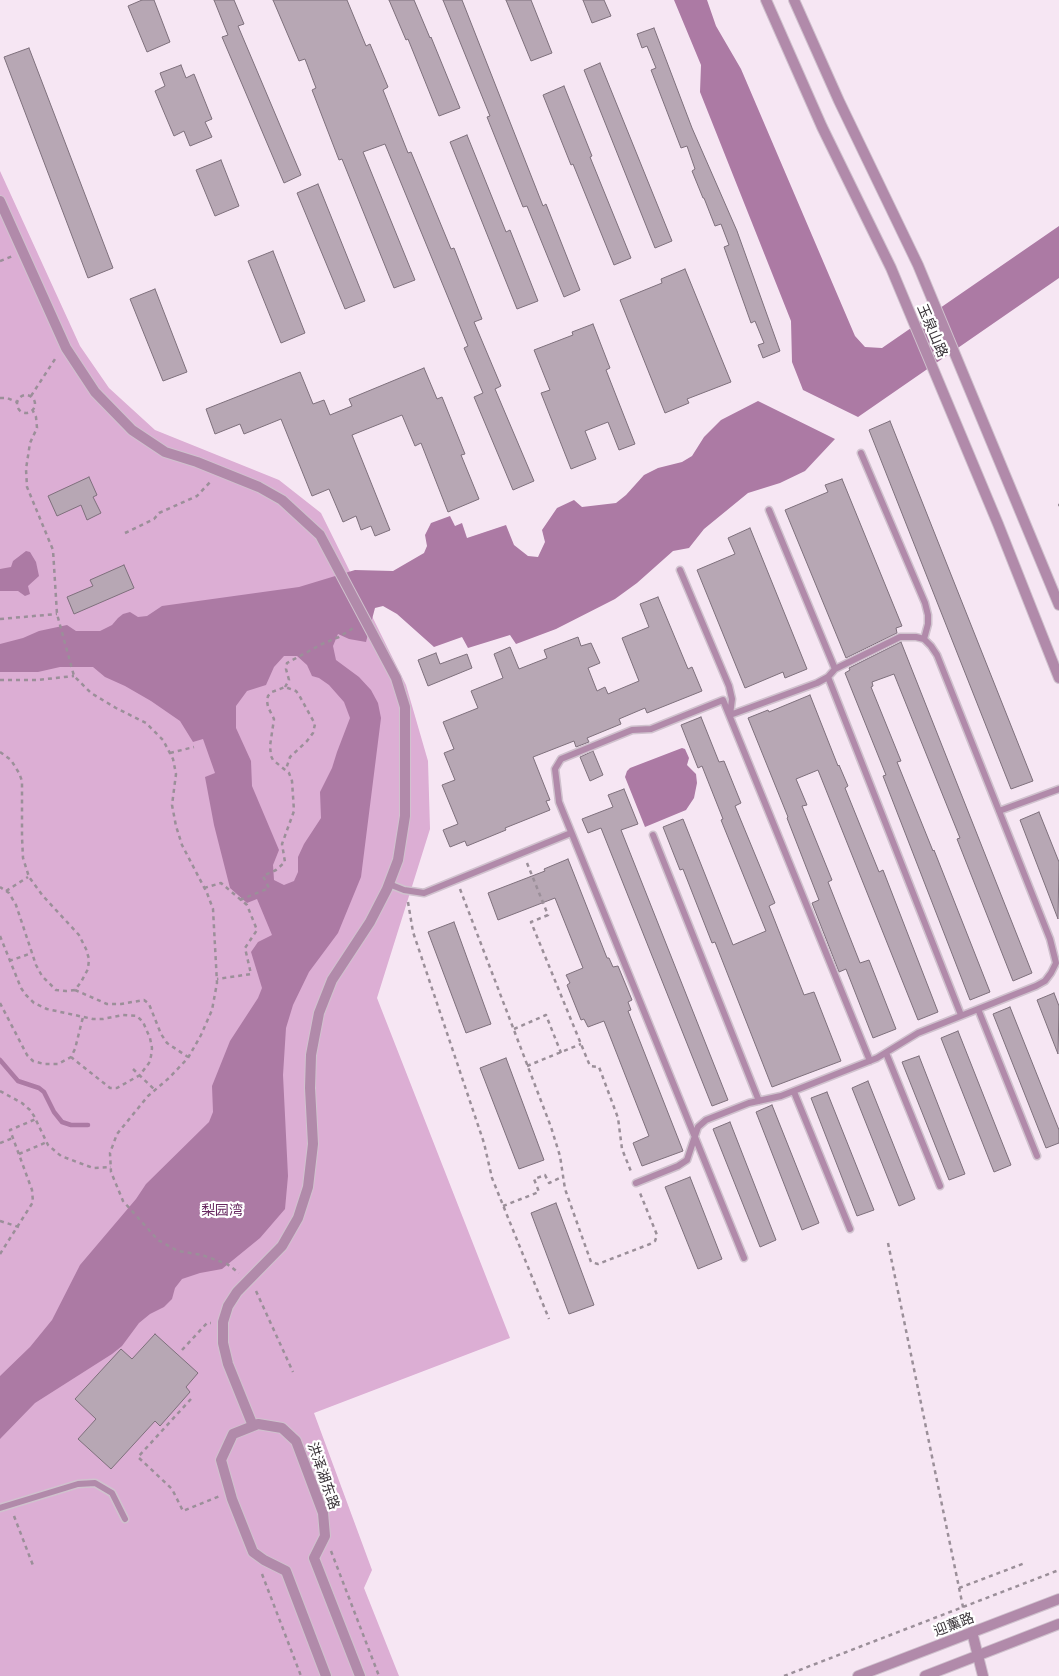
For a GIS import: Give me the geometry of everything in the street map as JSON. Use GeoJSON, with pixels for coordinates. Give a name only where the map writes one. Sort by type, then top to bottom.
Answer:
{"type":"FeatureCollection","features":[{"type":"Feature","properties":{"kind":"street","name":"玉泉山路"},"geometry":{"type":"LineString","coordinates":[[766,0],[822,127],[890,268],[998,524],[1059,678]]}},
{"type":"Feature","properties":{"kind":"street","name":"玉泉山路"},"geometry":{"type":"LineString","coordinates":[[794,0],[839,100],[918,265],[1059,606]]}},
{"type":"Feature","properties":{"kind":"street"},"geometry":{"type":"LineString","coordinates":[[0,201],[64,344],[95,392],[132,430],[165,452],[259,487],[282,500],[320,535],[396,678],[405,707],[405,816],[398,860],[389,884],[370,922],[332,980],[319,1013],[311,1055],[310,1088],[313,1144],[308,1187],[298,1218],[282,1246],[237,1292],[228,1306],[223,1322],[223,1343],[228,1364],[253,1426],[233,1434],[222,1460],[230,1492],[253,1552],[286,1571],[326,1676]]}},
{"type":"Feature","properties":{"kind":"street","name":"洪泽湖东路"},"geometry":{"type":"LineString","coordinates":[[253,1426],[258,1424],[282,1428],[296,1441],[323,1513],[325,1536]]}},
{"type":"Feature","properties":{"kind":"street"},"geometry":{"type":"LineString","coordinates":[[325,1536],[314,1558],[360,1676]]}},
{"type":"Feature","properties":{"kind":"street","name":"迎薰路"},"geometry":{"type":"LineString","coordinates":[[858,1676],[1059,1598]]}},
{"type":"Feature","properties":{"kind":"street"},"geometry":{"type":"LineString","coordinates":[[925,1676],[1059,1624]]}},
{"type":"Feature","properties":{"kind":"street"},"geometry":{"type":"LineString","coordinates":[[972,1632],[983,1676]]}},
{"type":"Feature","properties":{"kind":"lane"},"geometry":{"type":"LineString","coordinates":[[861,453],[925,603],[928,624],[924,640]]}},
{"type":"Feature","properties":{"kind":"lane"},"geometry":{"type":"LineString","coordinates":[[769,510],[835,669]]}},
{"type":"Feature","properties":{"kind":"lane"},"geometry":{"type":"LineString","coordinates":[[680,570],[729,686],[732,699],[730,715]]}},
{"type":"Feature","properties":{"kind":"lane"},"geometry":{"type":"LineString","coordinates":[[636,1183],[678,1166],[687,1160],[694,1135],[698,1127],[706,1120],[749,1102],[794,1092],[870,1061],[918,1033],[1045,981],[1056,967],[1052,945],[932,646],[924,640],[908,636],[900,637],[835,669],[828,677],[817,683],[730,715]]}},
{"type":"Feature","properties":{"kind":"lane"},"geometry":{"type":"LineString","coordinates":[[828,677],[961,1015]]}},
{"type":"Feature","properties":{"kind":"lane"},"geometry":{"type":"LineString","coordinates":[[744,1258],[559,802],[555,769],[561,759],[632,730],[651,729],[724,700],[870,1061]]}},
{"type":"Feature","properties":{"kind":"lane"},"geometry":{"type":"LineString","coordinates":[[999,811],[1059,789]]}},
{"type":"Feature","properties":{"kind":"lane"},"geometry":{"type":"LineString","coordinates":[[389,884],[404,890],[424,893],[572,833]]}},
{"type":"Feature","properties":{"kind":"lane"},"geometry":{"type":"LineString","coordinates":[[652,835],[759,1101]]}},
{"type":"Feature","properties":{"kind":"lane"},"geometry":{"type":"LineString","coordinates":[[978,1009],[1037,1156]]}},
{"type":"Feature","properties":{"kind":"lane"},"geometry":{"type":"LineString","coordinates":[[886,1053],[940,1186]]}},
{"type":"Feature","properties":{"kind":"lane"},"geometry":{"type":"LineString","coordinates":[[794,1092],[850,1229]]}},
{"type":"Feature","properties":{"kind":"lane"},"geometry":{"type":"LineString","coordinates":[[0,1508],[78,1484],[95,1483],[112,1493],[125,1519]]}},
{"type":"Feature","properties":{"kind":"path"},"geometry":{"type":"LineString","coordinates":[[31,396],[64,344]]}},
{"type":"Feature","properties":{"kind":"path"},"geometry":{"type":"LineString","coordinates":[[22,396],[31,396],[34,404],[32,409],[28,412],[22,412],[18,408],[17,402],[22,396]]}},
{"type":"Feature","properties":{"kind":"path"},"geometry":{"type":"LineString","coordinates":[[0,398],[7,398],[17,402]]}},
{"type":"Feature","properties":{"kind":"path"},"geometry":{"type":"LineString","coordinates":[[32,409],[38,428],[30,443],[26,469],[27,487],[53,550],[57,614],[74,676],[91,693],[146,723],[163,740],[170,753],[176,774],[172,805],[176,826],[182,845],[213,910],[217,979],[212,1010],[202,1035],[188,1057],[155,1090],[116,1134],[110,1153],[111,1172],[123,1201],[158,1240],[178,1251],[202,1255],[227,1264],[249,1281],[260,1296],[293,1372]]}},
{"type":"Feature","properties":{"kind":"path"},"geometry":{"type":"LineString","coordinates":[[125,533],[154,519],[159,513],[197,496],[220,472]]}},
{"type":"Feature","properties":{"kind":"path"},"geometry":{"type":"LineString","coordinates":[[0,619],[57,614]]}},
{"type":"Feature","properties":{"kind":"path"},"geometry":{"type":"LineString","coordinates":[[240,900],[269,888],[264,876],[276,870],[285,862],[282,844],[294,811],[292,781],[286,770],[273,760],[271,756],[270,746],[274,719],[268,706],[268,696],[272,692],[285,687],[289,680],[286,666],[288,662],[339,637],[365,621]]}},
{"type":"Feature","properties":{"kind":"path"},"geometry":{"type":"LineString","coordinates":[[0,680],[37,680],[74,676]]}},
{"type":"Feature","properties":{"kind":"path"},"geometry":{"type":"LineString","coordinates":[[285,687],[296,691],[300,695],[315,724],[307,742],[290,757],[286,770]]}},
{"type":"Feature","properties":{"kind":"path"},"geometry":{"type":"LineString","coordinates":[[170,753],[194,747]]}},
{"type":"Feature","properties":{"kind":"path"},"geometry":{"type":"LineString","coordinates":[[0,752],[10,760],[22,781],[22,837],[28,877],[79,935],[86,949],[88,969],[75,990]]}},
{"type":"Feature","properties":{"kind":"path"},"geometry":{"type":"LineString","coordinates":[[457,880],[551,1127],[560,1156],[565,1189],[591,1262],[598,1264],[650,1244],[655,1241],[657,1235],[622,1149],[618,1118],[599,1067],[590,1066],[531,922],[548,915],[523,853]]}},
{"type":"Feature","properties":{"kind":"path"},"geometry":{"type":"LineString","coordinates":[[6,891],[28,877]]}},
{"type":"Feature","properties":{"kind":"path"},"geometry":{"type":"LineString","coordinates":[[204,888],[221,883],[247,906],[257,930],[245,948],[251,974],[217,979]]}},
{"type":"Feature","properties":{"kind":"path"},"geometry":{"type":"LineString","coordinates":[[0,887],[9,893],[16,905],[24,924],[36,965],[50,985],[56,990],[75,990],[107,1004],[121,1004],[144,1000],[149,1004],[161,1034],[167,1042],[188,1057]]}},
{"type":"Feature","properties":{"kind":"path"},"geometry":{"type":"LineString","coordinates":[[404,890],[410,910],[413,932],[484,1142],[492,1178],[549,1319]]}},
{"type":"Feature","properties":{"kind":"path"},"geometry":{"type":"LineString","coordinates":[[0,936],[21,988],[34,1003],[47,1009],[83,1017],[103,1019],[123,1015],[138,1016],[147,1028],[152,1048],[149,1063],[140,1076],[117,1088],[110,1088],[71,1057]]}},
{"type":"Feature","properties":{"kind":"path"},"geometry":{"type":"LineString","coordinates":[[9,961],[32,953]]}},
{"type":"Feature","properties":{"kind":"path"},"geometry":{"type":"LineString","coordinates":[[0,1003],[27,1055],[33,1061],[44,1064],[58,1064],[71,1057],[75,1049],[83,1017]]}},
{"type":"Feature","properties":{"kind":"path"},"geometry":{"type":"LineString","coordinates":[[514,1029],[546,1016],[561,1052]]}},
{"type":"Feature","properties":{"kind":"path"},"geometry":{"type":"LineString","coordinates":[[527,1066],[581,1044]]}},
{"type":"Feature","properties":{"kind":"path"},"geometry":{"type":"LineString","coordinates":[[133,1069],[155,1090]]}},
{"type":"Feature","properties":{"kind":"path"},"geometry":{"type":"LineString","coordinates":[[0,1091],[22,1103],[30,1110],[47,1142],[61,1156],[93,1168],[111,1167]]}},
{"type":"Feature","properties":{"kind":"path"},"geometry":{"type":"LineString","coordinates":[[0,1254],[19,1227],[33,1202],[32,1190],[10,1130],[36,1120]]}},
{"type":"Feature","properties":{"kind":"path"},"geometry":{"type":"LineString","coordinates":[[0,1143],[12,1138]]}},
{"type":"Feature","properties":{"kind":"path"},"geometry":{"type":"LineString","coordinates":[[19,1154],[47,1142]]}},
{"type":"Feature","properties":{"kind":"path"},"geometry":{"type":"LineString","coordinates":[[503,1206],[539,1192],[534,1179],[546,1175],[549,1183],[564,1176]]}},
{"type":"Feature","properties":{"kind":"path"},"geometry":{"type":"LineString","coordinates":[[0,1221],[19,1227]]}},
{"type":"Feature","properties":{"kind":"path"},"geometry":{"type":"LineString","coordinates":[[888,1243],[963,1607],[972,1632]]}},
{"type":"Feature","properties":{"kind":"path"},"geometry":{"type":"LineString","coordinates":[[182,1350],[207,1323],[223,1322]]}},
{"type":"Feature","properties":{"kind":"path"},"geometry":{"type":"LineString","coordinates":[[191,1399],[138,1458],[172,1489],[183,1511],[230,1492]]}},
{"type":"Feature","properties":{"kind":"path"},"geometry":{"type":"LineString","coordinates":[[10,1505],[34,1568]]}},
{"type":"Feature","properties":{"kind":"path"},"geometry":{"type":"LineString","coordinates":[[325,1536],[379,1676]]}},
{"type":"Feature","properties":{"kind":"path"},"geometry":{"type":"LineString","coordinates":[[253,1552],[301,1676]]}},
{"type":"Feature","properties":{"kind":"path"},"geometry":{"type":"LineString","coordinates":[[960,1588],[1025,1562]]}},
{"type":"Feature","properties":{"kind":"path"},"geometry":{"type":"LineString","coordinates":[[784,1676],[1059,1570]]}},
{"type":"Feature","properties":{"kind":"green space","name":"梨园湾"},"geometry":{"type":"Polygon","coordinates":[[[0,171],[80,346],[109,388],[155,430],[279,480],[321,513],[406,685],[428,761],[430,829],[377,998],[510,1338],[314,1413],[372,1570],[364,1588],[399,1676],[0,1676],[0,171]]]}},
{"type":"Feature","properties":{"kind":"shaded area"},"geometry":{"type":"Polygon","coordinates":[[[674,0],[707,0],[716,26],[741,69],[855,336],[865,347],[882,348],[1059,226],[1059,278],[858,417],[803,390],[792,362],[791,321],[700,92],[701,65],[674,0]]]}},
{"type":"Feature","properties":{"kind":"shaded area"},"geometry":{"type":"Polygon","coordinates":[[[758,401],[835,439],[805,471],[780,483],[748,493],[704,529],[689,548],[673,551],[637,583],[615,599],[556,629],[516,644],[510,635],[468,648],[462,637],[434,647],[397,614],[383,606],[375,608],[366,642],[349,639],[338,634],[333,646],[336,660],[359,677],[371,690],[378,703],[381,718],[361,877],[338,933],[309,972],[293,1005],[286,1028],[283,1075],[288,1176],[285,1209],[260,1238],[222,1269],[182,1279],[175,1288],[172,1299],[164,1307],[150,1314],[139,1323],[122,1346],[35,1403],[0,1439],[0,1376],[30,1347],[52,1320],[80,1265],[136,1199],[146,1184],[209,1122],[213,1112],[212,1086],[230,1041],[258,998],[262,988],[251,952],[258,942],[272,935],[257,899],[247,903],[230,888],[214,825],[205,777],[215,773],[203,739],[193,742],[180,721],[151,701],[105,677],[93,667],[60,667],[38,672],[0,672],[0,644],[23,638],[39,631],[67,625],[76,631],[100,631],[112,625],[123,614],[130,612],[138,617],[147,616],[162,606],[299,587],[355,570],[393,571],[424,553],[427,546],[425,535],[431,523],[450,516],[455,526],[462,523],[467,538],[506,525],[514,545],[528,556],[538,557],[545,542],[542,530],[557,508],[574,500],[582,507],[616,503],[644,475],[658,468],[682,462],[692,456],[704,437],[721,420],[758,401]],[[284,656],[274,667],[266,685],[247,691],[236,706],[236,728],[251,761],[252,786],[279,850],[273,865],[274,880],[284,885],[294,881],[298,872],[298,857],[321,818],[320,792],[332,768],[350,718],[344,702],[329,685],[319,678],[312,676],[307,665],[297,656],[284,656]]]}},
{"type":"Feature","properties":{"kind":"shaded area"},"geometry":{"type":"Polygon","coordinates":[[[26,551],[30,552],[36,562],[39,576],[28,586],[30,594],[25,596],[18,591],[0,591],[0,569],[11,567],[13,561],[26,551]]]}},
{"type":"Feature","properties":{"kind":"shaded area"},"geometry":{"type":"Polygon","coordinates":[[[682,748],[685,749],[689,758],[687,765],[696,774],[697,783],[694,798],[686,810],[645,827],[625,777],[627,771],[630,768],[682,748]]]}},
{"type":"Feature","properties":{"kind":"building"},"geometry":{"type":"Polygon","coordinates":[[[142,0],[154,0],[170,42],[147,52],[128,6],[142,0]]]}},
{"type":"Feature","properties":{"kind":"building"},"geometry":{"type":"Polygon","coordinates":[[[214,0],[234,0],[244,24],[238,26],[301,175],[284,183],[222,37],[228,35],[214,0]]]}},
{"type":"Feature","properties":{"kind":"building"},"geometry":{"type":"Polygon","coordinates":[[[273,0],[347,0],[366,46],[370,44],[388,87],[383,90],[408,153],[411,152],[451,249],[454,248],[482,319],[474,322],[501,386],[495,389],[534,481],[513,490],[474,397],[483,393],[464,348],[468,346],[385,144],[363,152],[415,280],[394,288],[342,159],[339,160],[312,90],[316,88],[305,59],[299,61],[273,0]]]}},
{"type":"Feature","properties":{"kind":"building"},"geometry":{"type":"Polygon","coordinates":[[[389,0],[414,0],[460,108],[439,116],[408,39],[406,40],[389,0]]]}},
{"type":"Feature","properties":{"kind":"building"},"geometry":{"type":"Polygon","coordinates":[[[443,0],[462,0],[543,206],[546,204],[580,290],[564,297],[527,206],[523,207],[487,117],[490,116],[443,0]]]}},
{"type":"Feature","properties":{"kind":"building"},"geometry":{"type":"Polygon","coordinates":[[[506,0],[531,0],[552,53],[531,61],[506,0]]]}},
{"type":"Feature","properties":{"kind":"building"},"geometry":{"type":"Polygon","coordinates":[[[583,0],[604,0],[611,16],[592,23],[583,0]]]}},
{"type":"Feature","properties":{"kind":"building"},"geometry":{"type":"Polygon","coordinates":[[[654,28],[692,128],[737,231],[780,351],[763,358],[758,345],[764,343],[755,321],[751,323],[724,247],[729,245],[721,224],[715,226],[692,171],[695,169],[687,146],[681,148],[651,70],[656,68],[647,46],[642,48],[637,34],[654,28]]]}},
{"type":"Feature","properties":{"kind":"building"},"geometry":{"type":"Polygon","coordinates":[[[29,48],[113,268],[88,278],[4,57],[29,48]]]}},
{"type":"Feature","properties":{"kind":"building"},"geometry":{"type":"Polygon","coordinates":[[[600,63],[672,241],[655,248],[584,70],[600,63]]]}},
{"type":"Feature","properties":{"kind":"building"},"geometry":{"type":"Polygon","coordinates":[[[181,65],[186,78],[194,74],[212,119],[205,122],[212,137],[190,146],[184,131],[174,136],[155,91],[165,86],[160,73],[181,65]]]}},
{"type":"Feature","properties":{"kind":"building"},"geometry":{"type":"Polygon","coordinates":[[[564,86],[592,156],[590,157],[631,258],[614,265],[543,95],[564,86]]]}},
{"type":"Feature","properties":{"kind":"building"},"geometry":{"type":"Polygon","coordinates":[[[467,135],[506,232],[510,230],[538,301],[517,309],[450,142],[467,135]]]}},
{"type":"Feature","properties":{"kind":"building"},"geometry":{"type":"Polygon","coordinates":[[[221,160],[239,206],[215,216],[196,170],[221,160]]]}},
{"type":"Feature","properties":{"kind":"building"},"geometry":{"type":"Polygon","coordinates":[[[318,184],[365,301],[345,309],[297,193],[318,184]]]}},
{"type":"Feature","properties":{"kind":"building"},"geometry":{"type":"Polygon","coordinates":[[[273,251],[305,333],[281,343],[248,261],[273,251]]]}},
{"type":"Feature","properties":{"kind":"building"},"geometry":{"type":"Polygon","coordinates":[[[685,269],[731,382],[687,399],[689,403],[665,413],[620,300],[662,283],[661,279],[685,269]]]}},
{"type":"Feature","properties":{"kind":"building"},"geometry":{"type":"Polygon","coordinates":[[[155,289],[187,372],[163,381],[130,299],[155,289]]]}},
{"type":"Feature","properties":{"kind":"building"},"geometry":{"type":"Polygon","coordinates":[[[593,324],[610,368],[606,370],[635,444],[619,450],[608,422],[585,431],[596,459],[571,469],[541,393],[550,390],[534,350],[573,335],[572,332],[593,324]]]}},
{"type":"Feature","properties":{"kind":"building"},"geometry":{"type":"Polygon","coordinates":[[[424,368],[437,399],[442,397],[465,454],[461,455],[479,499],[448,512],[421,443],[415,446],[402,415],[352,435],[390,530],[375,536],[371,526],[361,530],[356,516],[343,522],[329,489],[312,496],[281,419],[244,434],[240,424],[215,434],[206,409],[300,372],[313,404],[324,400],[330,415],[352,406],[349,399],[424,368]]]}},
{"type":"Feature","properties":{"kind":"building"},"geometry":{"type":"Polygon","coordinates":[[[890,421],[1033,781],[1011,789],[869,430],[890,421]]]}},
{"type":"Feature","properties":{"kind":"building"},"geometry":{"type":"Polygon","coordinates":[[[89,477],[97,495],[93,497],[101,513],[87,520],[81,505],[57,516],[48,496],[89,477]]]}},
{"type":"Feature","properties":{"kind":"building"},"geometry":{"type":"Polygon","coordinates":[[[842,479],[902,626],[896,628],[897,633],[846,658],[785,510],[828,492],[825,485],[842,479]]]}},
{"type":"Feature","properties":{"kind":"building"},"geometry":{"type":"Polygon","coordinates":[[[750,528],[807,669],[785,678],[783,672],[745,688],[697,570],[735,554],[728,538],[750,528]]]}},
{"type":"Feature","properties":{"kind":"building"},"geometry":{"type":"Polygon","coordinates":[[[124,565],[134,588],[74,614],[67,597],[93,586],[90,580],[124,565]]]}},
{"type":"Feature","properties":{"kind":"building"},"geometry":{"type":"Polygon","coordinates":[[[658,597],[688,669],[692,667],[702,691],[647,713],[645,708],[619,719],[621,724],[587,738],[589,742],[576,747],[574,741],[533,757],[550,800],[546,801],[550,810],[467,846],[465,841],[450,847],[443,830],[458,824],[442,785],[455,780],[444,753],[454,749],[443,722],[478,708],[471,691],[503,678],[494,654],[510,647],[519,669],[547,658],[544,650],[578,637],[581,646],[591,643],[600,663],[588,668],[597,691],[605,687],[608,694],[639,681],[622,638],[649,627],[640,604],[658,597]]]}},
{"type":"Feature","properties":{"kind":"building"},"geometry":{"type":"Polygon","coordinates":[[[901,642],[1032,973],[1013,981],[957,839],[960,838],[894,674],[872,682],[873,686],[871,687],[901,761],[897,762],[990,992],[970,1000],[883,776],[886,775],[845,673],[850,670],[849,668],[901,642]]]}},
{"type":"Feature","properties":{"kind":"building"},"geometry":{"type":"Polygon","coordinates":[[[436,653],[440,664],[467,654],[472,668],[428,686],[418,660],[436,653]]]}},
{"type":"Feature","properties":{"kind":"building"},"geometry":{"type":"Polygon","coordinates":[[[810,695],[838,766],[848,786],[845,788],[879,872],[883,870],[938,1012],[918,1020],[818,770],[796,779],[807,805],[802,806],[832,880],[828,882],[860,963],[869,960],[896,1029],[873,1038],[846,969],[839,972],[812,903],[819,900],[748,718],[768,710],[769,712],[810,695]]]}},
{"type":"Feature","properties":{"kind":"building"},"geometry":{"type":"Polygon","coordinates":[[[701,717],[719,762],[724,761],[741,803],[735,806],[775,903],[769,906],[804,995],[814,992],[841,1061],[772,1087],[715,942],[712,943],[683,869],[680,870],[663,827],[683,819],[733,945],[766,931],[721,820],[723,819],[702,766],[698,768],[681,725],[701,717]]]}},
{"type":"Feature","properties":{"kind":"building"},"geometry":{"type":"Polygon","coordinates":[[[593,751],[603,775],[590,781],[580,757],[593,751]]]}},
{"type":"Feature","properties":{"kind":"building"},"geometry":{"type":"Polygon","coordinates":[[[624,789],[638,824],[621,830],[728,1100],[712,1106],[601,828],[588,833],[582,819],[613,807],[608,795],[624,789]]]}},
{"type":"Feature","properties":{"kind":"building"},"geometry":{"type":"Polygon","coordinates":[[[1039,812],[1059,862],[1058,919],[1020,820],[1039,812]]]}},
{"type":"Feature","properties":{"kind":"building"},"geometry":{"type":"Polygon","coordinates":[[[568,859],[607,958],[609,958],[613,967],[618,966],[632,1000],[628,1002],[631,1010],[628,1011],[683,1151],[642,1166],[633,1143],[649,1136],[604,1021],[588,1027],[584,1019],[581,1020],[567,985],[570,983],[566,975],[583,968],[555,898],[498,920],[488,893],[545,871],[544,869],[568,859]]]}},
{"type":"Feature","properties":{"kind":"building"},"geometry":{"type":"Polygon","coordinates":[[[454,922],[491,1024],[466,1033],[428,932],[454,922]]]}},
{"type":"Feature","properties":{"kind":"building"},"geometry":{"type":"Polygon","coordinates":[[[1054,993],[1059,1006],[1058,1054],[1037,1000],[1054,993]]]}},
{"type":"Feature","properties":{"kind":"building"},"geometry":{"type":"Polygon","coordinates":[[[1010,1007],[1059,1130],[1059,1143],[1046,1148],[993,1014],[1010,1007]]]}},
{"type":"Feature","properties":{"kind":"building"},"geometry":{"type":"Polygon","coordinates":[[[958,1031],[1011,1165],[994,1172],[941,1038],[958,1031]]]}},
{"type":"Feature","properties":{"kind":"building"},"geometry":{"type":"Polygon","coordinates":[[[919,1056],[965,1174],[949,1180],[902,1062],[919,1056]]]}},
{"type":"Feature","properties":{"kind":"building"},"geometry":{"type":"Polygon","coordinates":[[[506,1058],[544,1160],[519,1169],[480,1068],[506,1058]]]}},
{"type":"Feature","properties":{"kind":"building"},"geometry":{"type":"Polygon","coordinates":[[[868,1081],[915,1199],[899,1206],[852,1088],[868,1081]]]}},
{"type":"Feature","properties":{"kind":"building"},"geometry":{"type":"Polygon","coordinates":[[[827,1092],[874,1210],[857,1216],[811,1098],[827,1092]]]}},
{"type":"Feature","properties":{"kind":"building"},"geometry":{"type":"Polygon","coordinates":[[[772,1105],[819,1223],[802,1230],[756,1112],[772,1105]]]}},
{"type":"Feature","properties":{"kind":"building"},"geometry":{"type":"Polygon","coordinates":[[[730,1122],[776,1240],[760,1247],[713,1129],[730,1122]]]}},
{"type":"Feature","properties":{"kind":"building"},"geometry":{"type":"Polygon","coordinates":[[[690,1177],[722,1259],[698,1269],[665,1187],[690,1177]]]}},
{"type":"Feature","properties":{"kind":"building"},"geometry":{"type":"Polygon","coordinates":[[[556,1203],[594,1305],[569,1314],[531,1213],[556,1203]]]}},
{"type":"Feature","properties":{"kind":"building"},"geometry":{"type":"Polygon","coordinates":[[[155,1334],[198,1373],[186,1387],[190,1392],[160,1426],[155,1421],[111,1469],[78,1439],[96,1419],[75,1399],[121,1349],[132,1359],[155,1334]]]}},
{"type":"Feature","properties":{"kind":"waterway"},"geometry":{"type":"LineString","coordinates":[[0,1060],[18,1081],[39,1088],[44,1092],[54,1112],[62,1122],[71,1125],[88,1125]]}}]}
